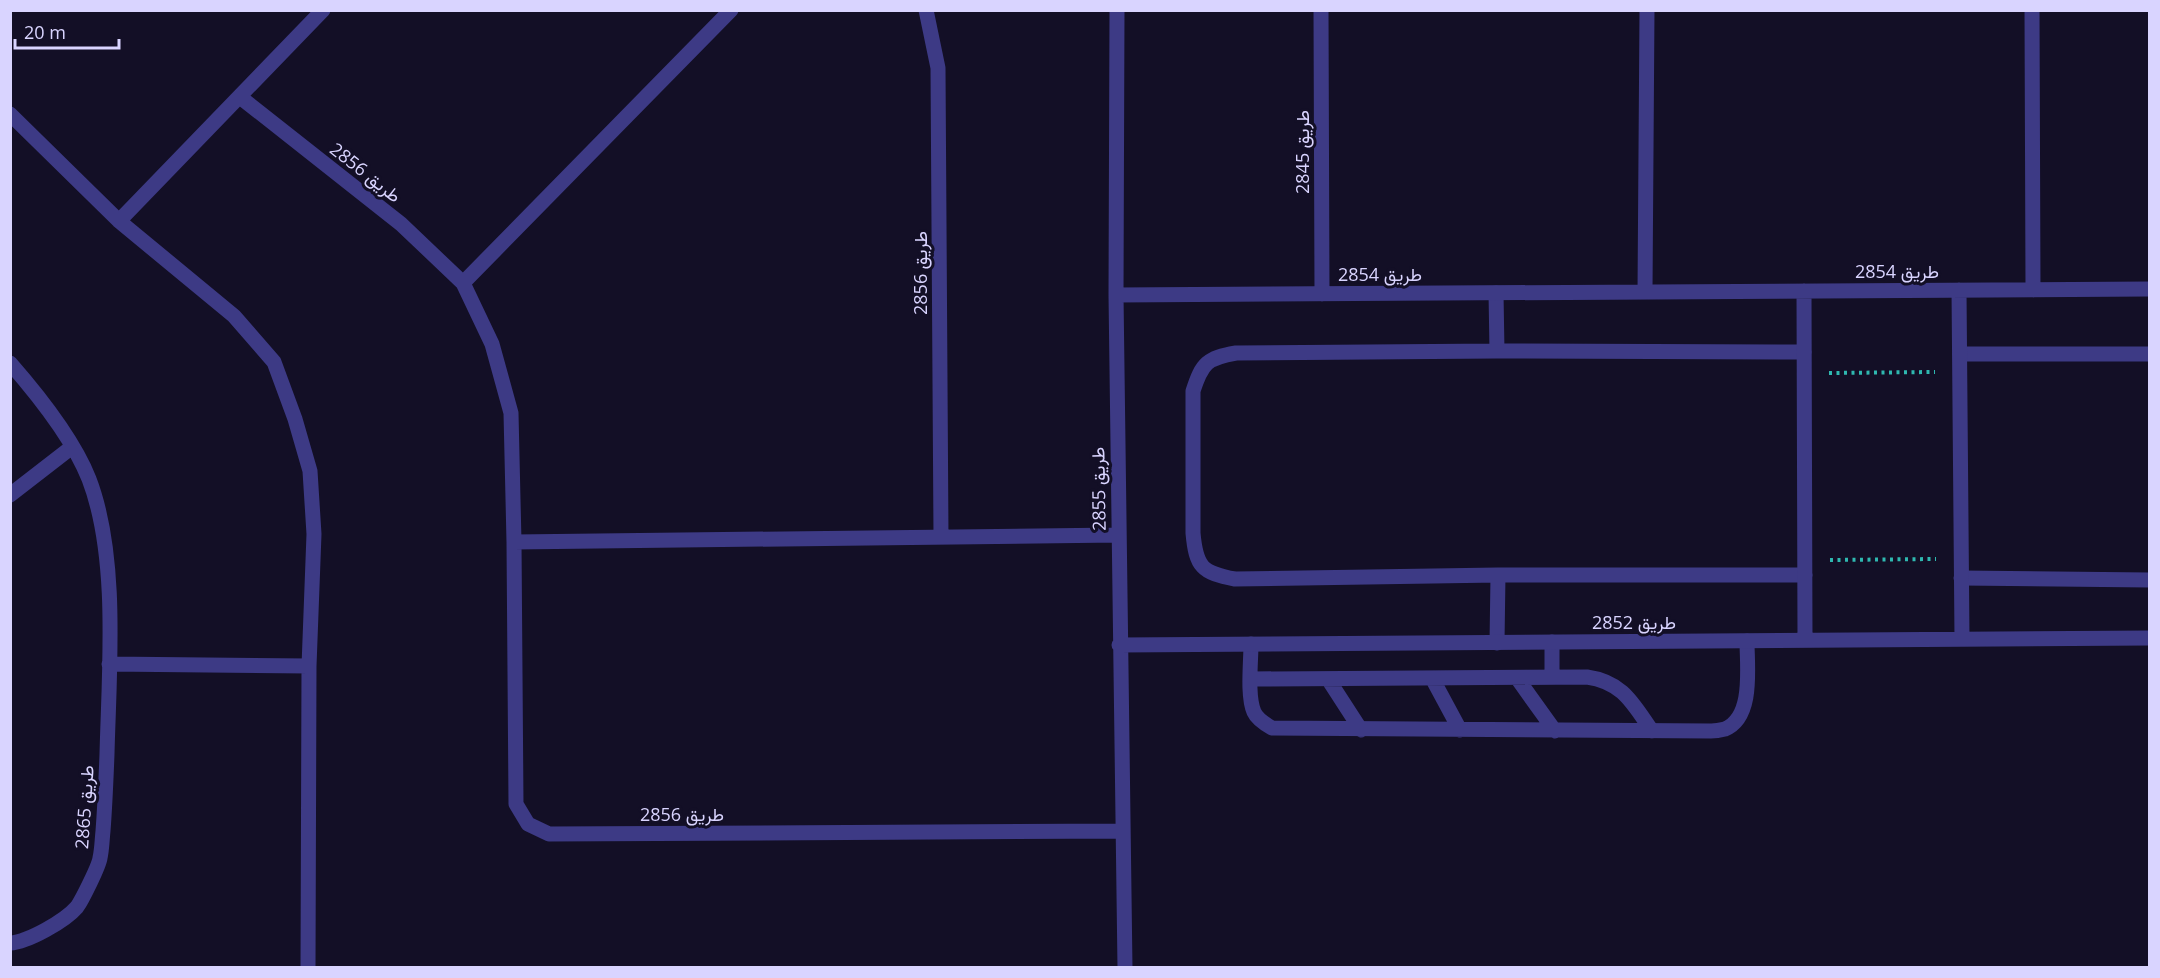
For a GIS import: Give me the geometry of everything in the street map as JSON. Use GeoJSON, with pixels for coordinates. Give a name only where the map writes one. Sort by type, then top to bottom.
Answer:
{"type":"FeatureCollection","features":[{"type":"Feature","properties":{"kind":"street"},"geometry":{"type":"LineString","coordinates":[[119,221],[323,10]]}},
{"type":"Feature","properties":{"kind":"street"},"geometry":{"type":"LineString","coordinates":[[464,284],[731,10]]}},
{"type":"Feature","properties":{"kind":"street","name":"طريق 2856"},"geometry":{"type":"LineString","coordinates":[[926,10],[938,68],[941,537]]}},
{"type":"Feature","properties":{"kind":"street","name":"طريق 2855"},"geometry":{"type":"LineString","coordinates":[[1117,10],[1118,535],[1125,968]]}},
{"type":"Feature","properties":{"kind":"street","name":"طريق 2845"},"geometry":{"type":"LineString","coordinates":[[1321,10],[1322,294]]}},
{"type":"Feature","properties":{"kind":"street"},"geometry":{"type":"LineString","coordinates":[[1645,292],[1647,10]]}},
{"type":"Feature","properties":{"kind":"street"},"geometry":{"type":"LineString","coordinates":[[2032,10],[2033,290]]}},
{"type":"Feature","properties":{"kind":"street","name":"طريق 2856"},"geometry":{"type":"LineString","coordinates":[[240,97],[401,224],[464,284],[492,344],[511,413],[516,804],[528,824],[549,834],[1123,831]]}},
{"type":"Feature","properties":{"kind":"street"},"geometry":{"type":"LineString","coordinates":[[10,114],[119,221],[234,316],[274,362],[295,419],[310,471],[314,534],[309,666],[308,968]]}},
{"type":"Feature","properties":{"kind":"street","name":"طريق 2854"},"geometry":{"type":"LineString","coordinates":[[1116,295],[2150,289]]}},
{"type":"Feature","properties":{"kind":"street"},"geometry":{"type":"LineString","coordinates":[[1959,290],[1962,639]]}},
{"type":"Feature","properties":{"kind":"street"},"geometry":{"type":"LineString","coordinates":[[1804,291],[1805,640]]}},
{"type":"Feature","properties":{"kind":"street"},"geometry":{"type":"LineString","coordinates":[[1496,293],[1497,351]]}},
{"type":"Feature","properties":{"kind":"street"},"geometry":{"type":"LineString","coordinates":[[1804,352],[1236,353],[1215,356],[1200,370],[1193,390],[1193,402],[1195,557],[1211,574],[1235,579],[1805,568]]}},
{"type":"Feature","properties":{"kind":"street"},"geometry":{"type":"LineString","coordinates":[[1960,354],[2150,354]]}},
{"type":"Feature","properties":{"kind":"street","name":"طريق 2865"},"geometry":{"type":"LineString","coordinates":[[10,363],[32,388],[72,447],[89,479],[105,551],[110,664],[105,803],[100,859],[77,907],[49,929],[19,943],[10,943]]}},
{"type":"Feature","properties":{"kind":"street"},"geometry":{"type":"LineString","coordinates":[[10,495],[72,447]]}},
{"type":"Feature","properties":{"kind":"street"},"geometry":{"type":"LineString","coordinates":[[514,542],[1118,535]]}},
{"type":"Feature","properties":{"kind":"street"},"geometry":{"type":"LineString","coordinates":[[1497,642],[1498,575]]}},
{"type":"Feature","properties":{"kind":"street"},"geometry":{"type":"LineString","coordinates":[[1961,578],[2150,580]]}},
{"type":"Feature","properties":{"kind":"street","name":"طريق 2852"},"geometry":{"type":"LineString","coordinates":[[1119,645],[2150,638]]}},
{"type":"Feature","properties":{"kind":"street"},"geometry":{"type":"LineString","coordinates":[[1251,644],[1251,702],[1254,713],[1272,728],[1711,731],[1725,729],[1737,720],[1744,708],[1747,641]]}},
{"type":"Feature","properties":{"kind":"street"},"geometry":{"type":"LineString","coordinates":[[1552,642],[1552,677]]}},
{"type":"Feature","properties":{"kind":"street"},"geometry":{"type":"LineString","coordinates":[[110,664],[309,666]]}},
{"type":"Feature","properties":{"kind":"street"},"geometry":{"type":"LineString","coordinates":[[1251,679],[1552,677],[1603,679],[1616,686],[1627,697],[1652,731]]}},
{"type":"Feature","properties":{"kind":"street"},"geometry":{"type":"LineString","coordinates":[[1432,678],[1460,730]]}},
{"type":"Feature","properties":{"kind":"street"},"geometry":{"type":"LineString","coordinates":[[1517,678],[1555,731]]}},
{"type":"Feature","properties":{"kind":"street"},"geometry":{"type":"LineString","coordinates":[[1328,679],[1361,730]]}},
{"type":"Feature","properties":{"kind":"path"},"geometry":{"type":"LineString","coordinates":[[1804,373],[1960,372]]}},
{"type":"Feature","properties":{"kind":"path"},"geometry":{"type":"LineString","coordinates":[[1805,568],[1961,559]]}}]}
